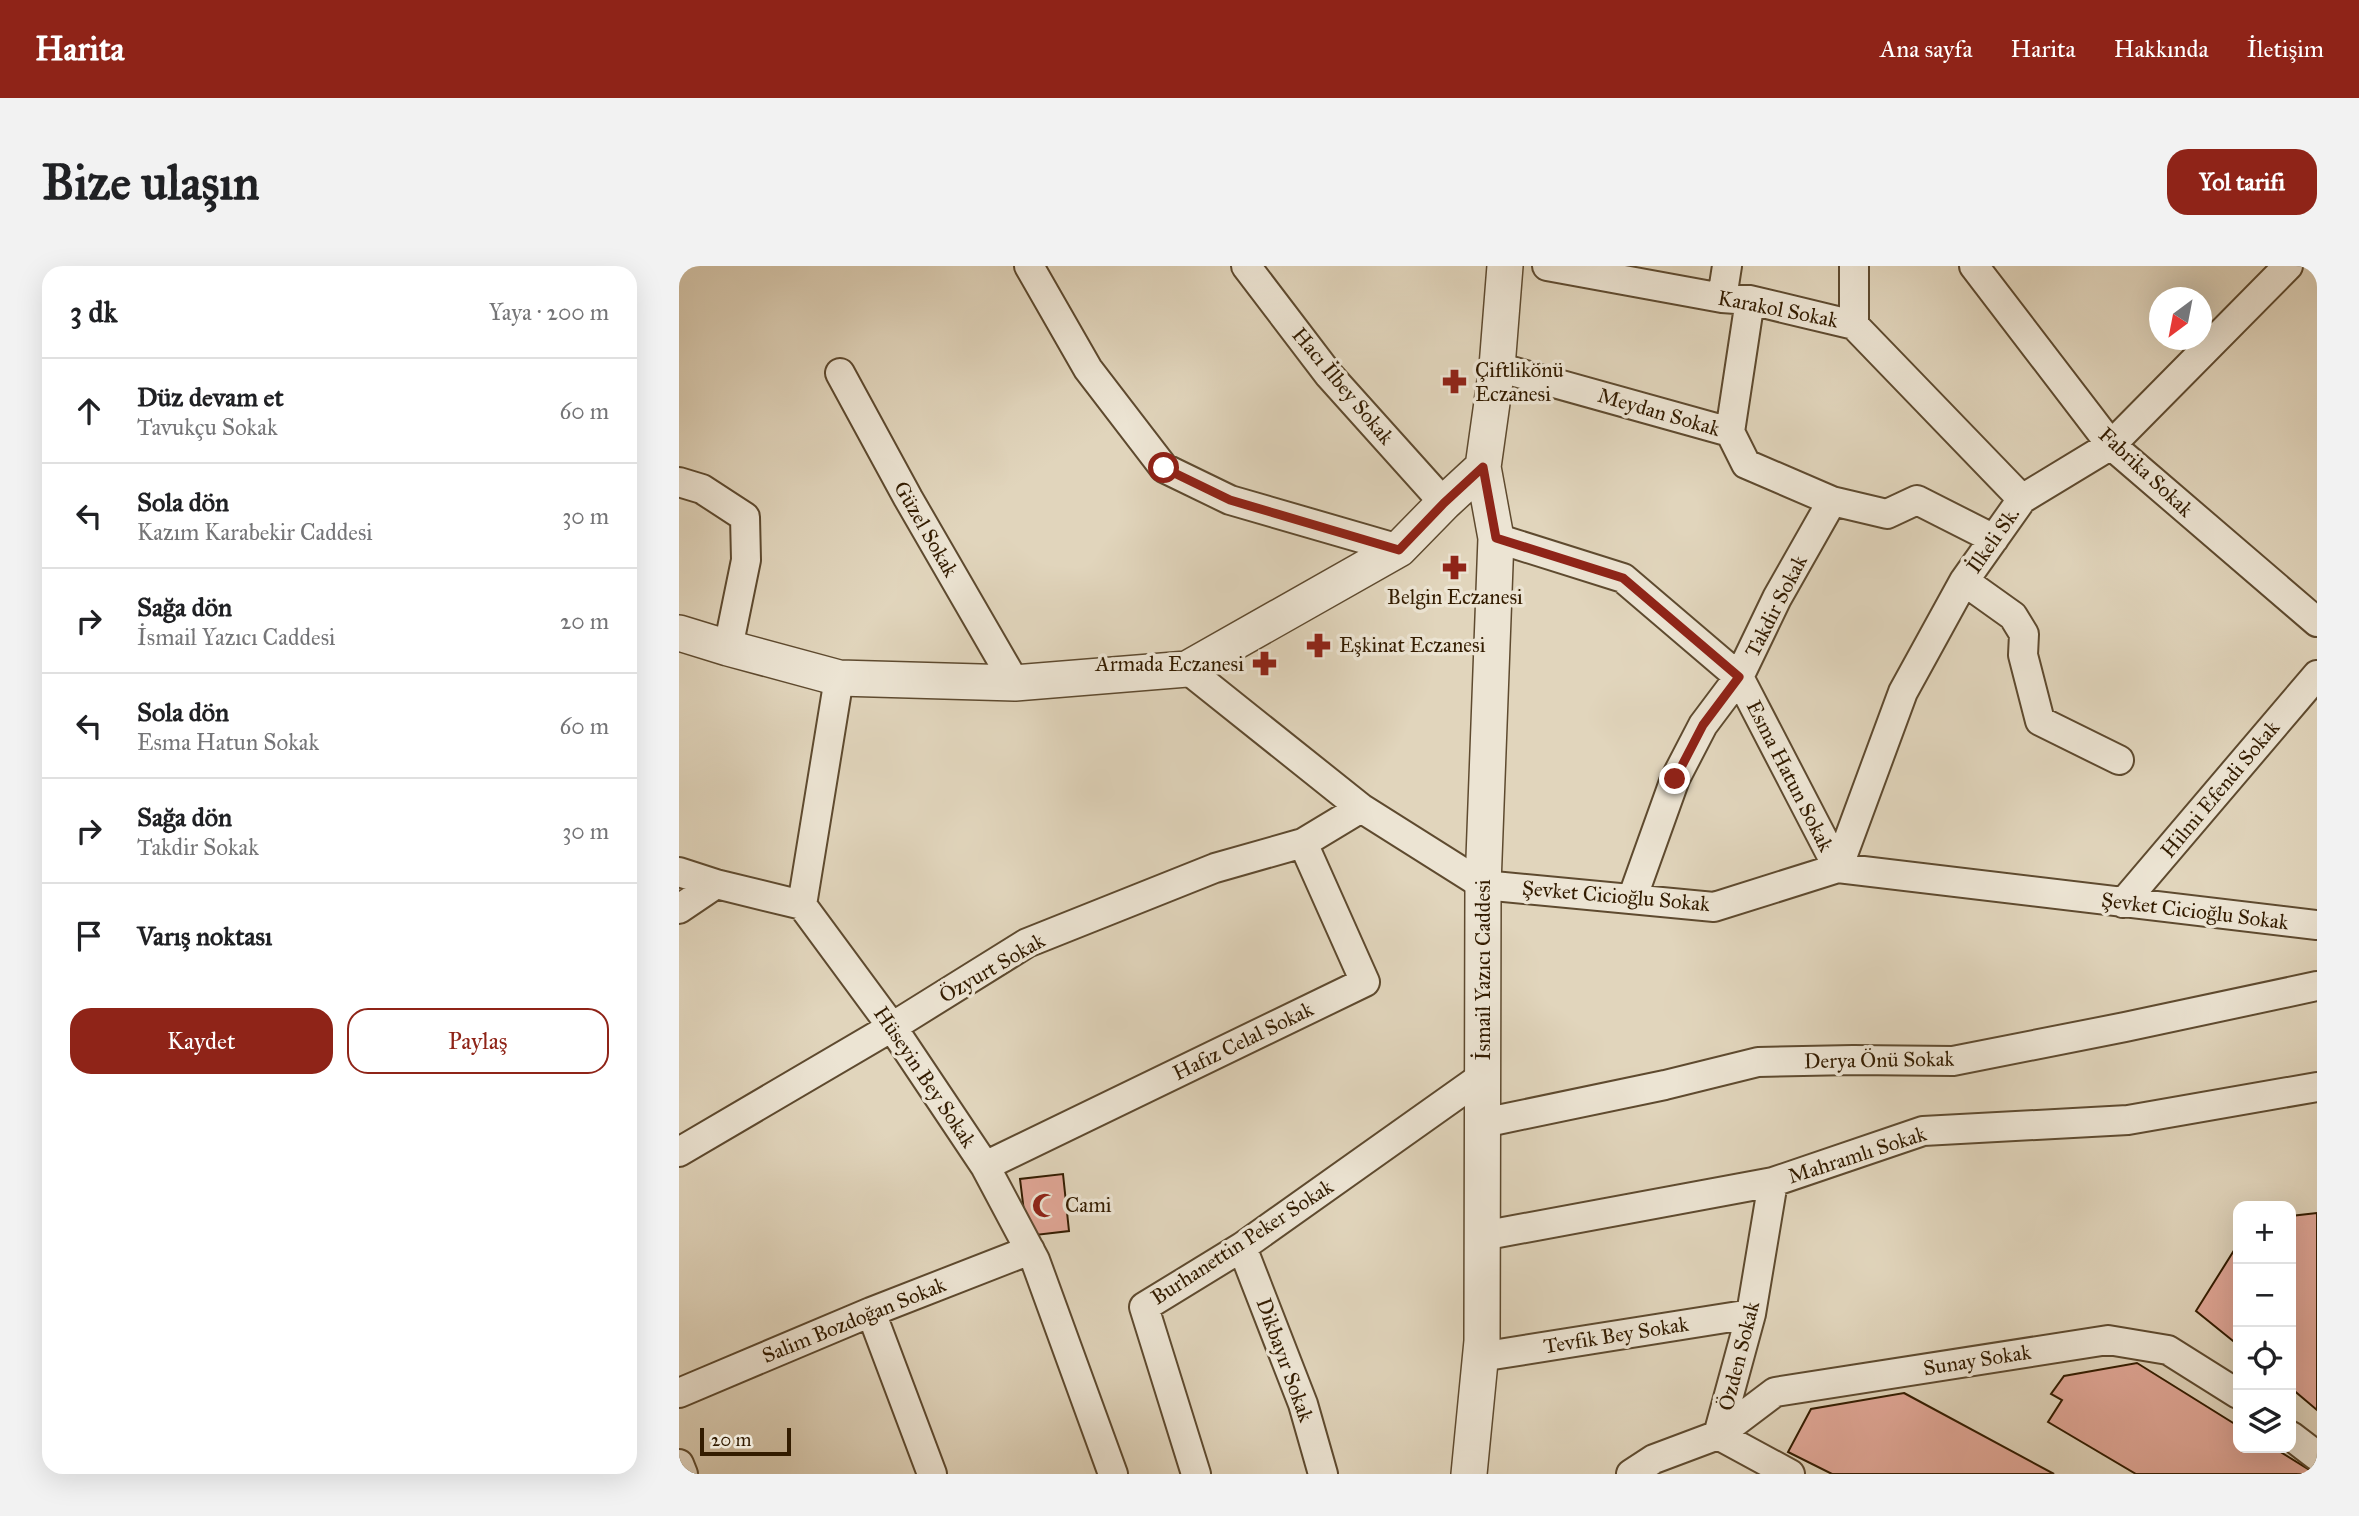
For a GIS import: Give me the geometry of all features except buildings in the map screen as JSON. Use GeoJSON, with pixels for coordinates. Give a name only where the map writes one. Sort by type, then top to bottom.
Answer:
{"type":"FeatureCollection","features":[{"type":"Feature","properties":{"kind":"street"},"geometry":{"type":"LineString","coordinates":[[1029,266],[1087,369],[1164,468],[1230,500],[1399,550]]}},
{"type":"Feature","properties":{"kind":"street","name":"Hacı İlbey Sokak"},"geometry":{"type":"LineString","coordinates":[[1246,266],[1329,375],[1444,503]]}},
{"type":"Feature","properties":{"kind":"street","name":"İsmail Yazıcı Caddesi"},"geometry":{"type":"LineString","coordinates":[[1469,1474],[1480,1357],[1483,885],[1496,538],[1483,467],[1497,367],[1505,266]]}},
{"type":"Feature","properties":{"kind":"street","name":"Karakol Sokak"},"geometry":{"type":"LineString","coordinates":[[1548,266],[1722,298],[1750,300],[1854,325],[2022,499]]}},
{"type":"Feature","properties":{"kind":"street"},"geometry":{"type":"LineString","coordinates":[[1722,298],[1727,266]]}},
{"type":"Feature","properties":{"kind":"street"},"geometry":{"type":"LineString","coordinates":[[1854,266],[1854,325]]}},
{"type":"Feature","properties":{"kind":"street","name":"Fabrika Sokak"},"geometry":{"type":"LineString","coordinates":[[1974,266],[2111,444],[2317,622]]}},
{"type":"Feature","properties":{"kind":"street","name":"İlkeli Sk."},"geometry":{"type":"LineString","coordinates":[[1838,868],[1903,692],[1964,581],[2022,499],[2111,444],[2288,266]]}},
{"type":"Feature","properties":{"kind":"street"},"geometry":{"type":"LineString","coordinates":[[1730,432],[1750,300]]}},
{"type":"Feature","properties":{"kind":"street","name":"Meydan Sokak"},"geometry":{"type":"LineString","coordinates":[[1497,367],[1730,432],[1746,464],[1832,501],[1887,514],[1917,500],[1994,539]]}},
{"type":"Feature","properties":{"kind":"street","name":"Güzel Sokak"},"geometry":{"type":"LineString","coordinates":[[840,373],[908,498],[1015,683]]}},
{"type":"Feature","properties":{"kind":"street"},"geometry":{"type":"LineString","coordinates":[[679,633],[728,649],[839,678],[1015,683],[1187,669],[1399,550],[1483,467]]}},
{"type":"Feature","properties":{"kind":"street"},"geometry":{"type":"LineString","coordinates":[[679,482],[702,489],[745,517],[746,560],[728,649]]}},
{"type":"Feature","properties":{"kind":"street","name":"Takdir Sokak"},"geometry":{"type":"LineString","coordinates":[[1632,900],[1675,779],[1703,725],[1739,677],[1777,598],[1832,501]]}},
{"type":"Feature","properties":{"kind":"street","name":"Esma Hatun Sokak"},"geometry":{"type":"LineString","coordinates":[[1496,538],[1623,578],[1739,677],[1838,868]]}},
{"type":"Feature","properties":{"kind":"street"},"geometry":{"type":"LineString","coordinates":[[1964,581],[2013,617],[2024,634],[2023,655],[2040,721],[2119,760]]}},
{"type":"Feature","properties":{"kind":"street","name":"Şevket Cicioğlu Sokak"},"geometry":{"type":"LineString","coordinates":[[1187,669],[1361,808],[1483,885],[1714,907],[1838,868],[2317,925]]}},
{"type":"Feature","properties":{"kind":"street","name":"Hilmi Efendi Sokak"},"geometry":{"type":"LineString","coordinates":[[2123,903],[2317,675]]}},
{"type":"Feature","properties":{"kind":"street"},"geometry":{"type":"LineString","coordinates":[[679,872],[803,905],[839,678]]}},
{"type":"Feature","properties":{"kind":"street","name":"Özyurt Sokak"},"geometry":{"type":"LineString","coordinates":[[679,1152],[892,1027],[1027,943],[1215,869],[1303,843],[1361,808]]}},
{"type":"Feature","properties":{"kind":"street","name":"Hafız Celal Sokak"},"geometry":{"type":"LineString","coordinates":[[985,1166],[1365,982],[1303,843]]}},
{"type":"Feature","properties":{"kind":"street"},"geometry":{"type":"LineString","coordinates":[[679,909],[716,884]]}},
{"type":"Feature","properties":{"kind":"street","name":"Hüseyin Bey Sokak"},"geometry":{"type":"LineString","coordinates":[[803,905],[892,1027],[985,1166],[1030,1250],[1113,1474]]}},
{"type":"Feature","properties":{"kind":"street","name":"Derya Önü Sokak"},"geometry":{"type":"LineString","coordinates":[[1483,1124],[1758,1062],[1953,1061],[2317,986]]}},
{"type":"Feature","properties":{"kind":"street","name":"Burhanettin Peker Sokak"},"geometry":{"type":"LineString","coordinates":[[1196,1474],[1144,1307],[1242,1247],[1483,1076]]}},
{"type":"Feature","properties":{"kind":"street","name":"Mahramlı Sokak"},"geometry":{"type":"LineString","coordinates":[[1482,1236],[1773,1182],[1923,1131],[2128,1120],[2317,1087]]}},
{"type":"Feature","properties":{"kind":"street","name":"Özden Sokak"},"geometry":{"type":"LineString","coordinates":[[1631,1474],[1654,1460],[1719,1435],[1751,1314],[1773,1182]]}},
{"type":"Feature","properties":{"kind":"street","name":"Dikbayır Sokak"},"geometry":{"type":"LineString","coordinates":[[1242,1247],[1303,1404],[1323,1474]]}},
{"type":"Feature","properties":{"kind":"street","name":"Salim Bozdoğan Sokak"},"geometry":{"type":"LineString","coordinates":[[679,1393],[871,1312],[1030,1250]]}},
{"type":"Feature","properties":{"kind":"street"},"geometry":{"type":"LineString","coordinates":[[871,1312],[932,1474]]}},
{"type":"Feature","properties":{"kind":"street","name":"Tevfik Bey Sokak"},"geometry":{"type":"LineString","coordinates":[[1480,1357],[1751,1314]]}},
{"type":"Feature","properties":{"kind":"street","name":"Sunay Sokak"},"geometry":{"type":"LineString","coordinates":[[1719,1435],[1775,1392],[2108,1339],[2168,1350],[2233,1391]]}},
{"type":"Feature","properties":{"kind":"street"},"geometry":{"type":"LineString","coordinates":[[1719,1435],[1790,1474]]}},
{"type":"Feature","properties":{"kind":"street"},"geometry":{"type":"LineString","coordinates":[[2296,1440],[2317,1456]]}},
{"type":"Feature","properties":{"kind":"street"},"geometry":{"type":"LineString","coordinates":[[679,1464],[683,1474]]}},
{"type":"Feature","properties":{"kind":"place","name":"Çiftlikönü Eczanesi"},"geometry":{"type":"Point","coordinates":[1455,382]}},
{"type":"Feature","properties":{"kind":"place","name":"Belgin Eczanesi"},"geometry":{"type":"Point","coordinates":[1455,568]}},
{"type":"Feature","properties":{"kind":"place","name":"Eşkinat Eczanesi"},"geometry":{"type":"Point","coordinates":[1319,645]}},
{"type":"Feature","properties":{"kind":"place","name":"Armada Eczanesi"},"geometry":{"type":"Point","coordinates":[1264,664]}},
{"type":"Feature","properties":{"kind":"place","name":"Cami"},"geometry":{"type":"Point","coordinates":[1045,1205]}},
{"type":"Feature","properties":{"kind":"route"},"geometry":{"type":"LineString","coordinates":[[1164,468],[1230,500],[1399,550],[1483,467],[1496,538],[1623,578],[1739,677],[1703,725],[1675,779]]}}]}
